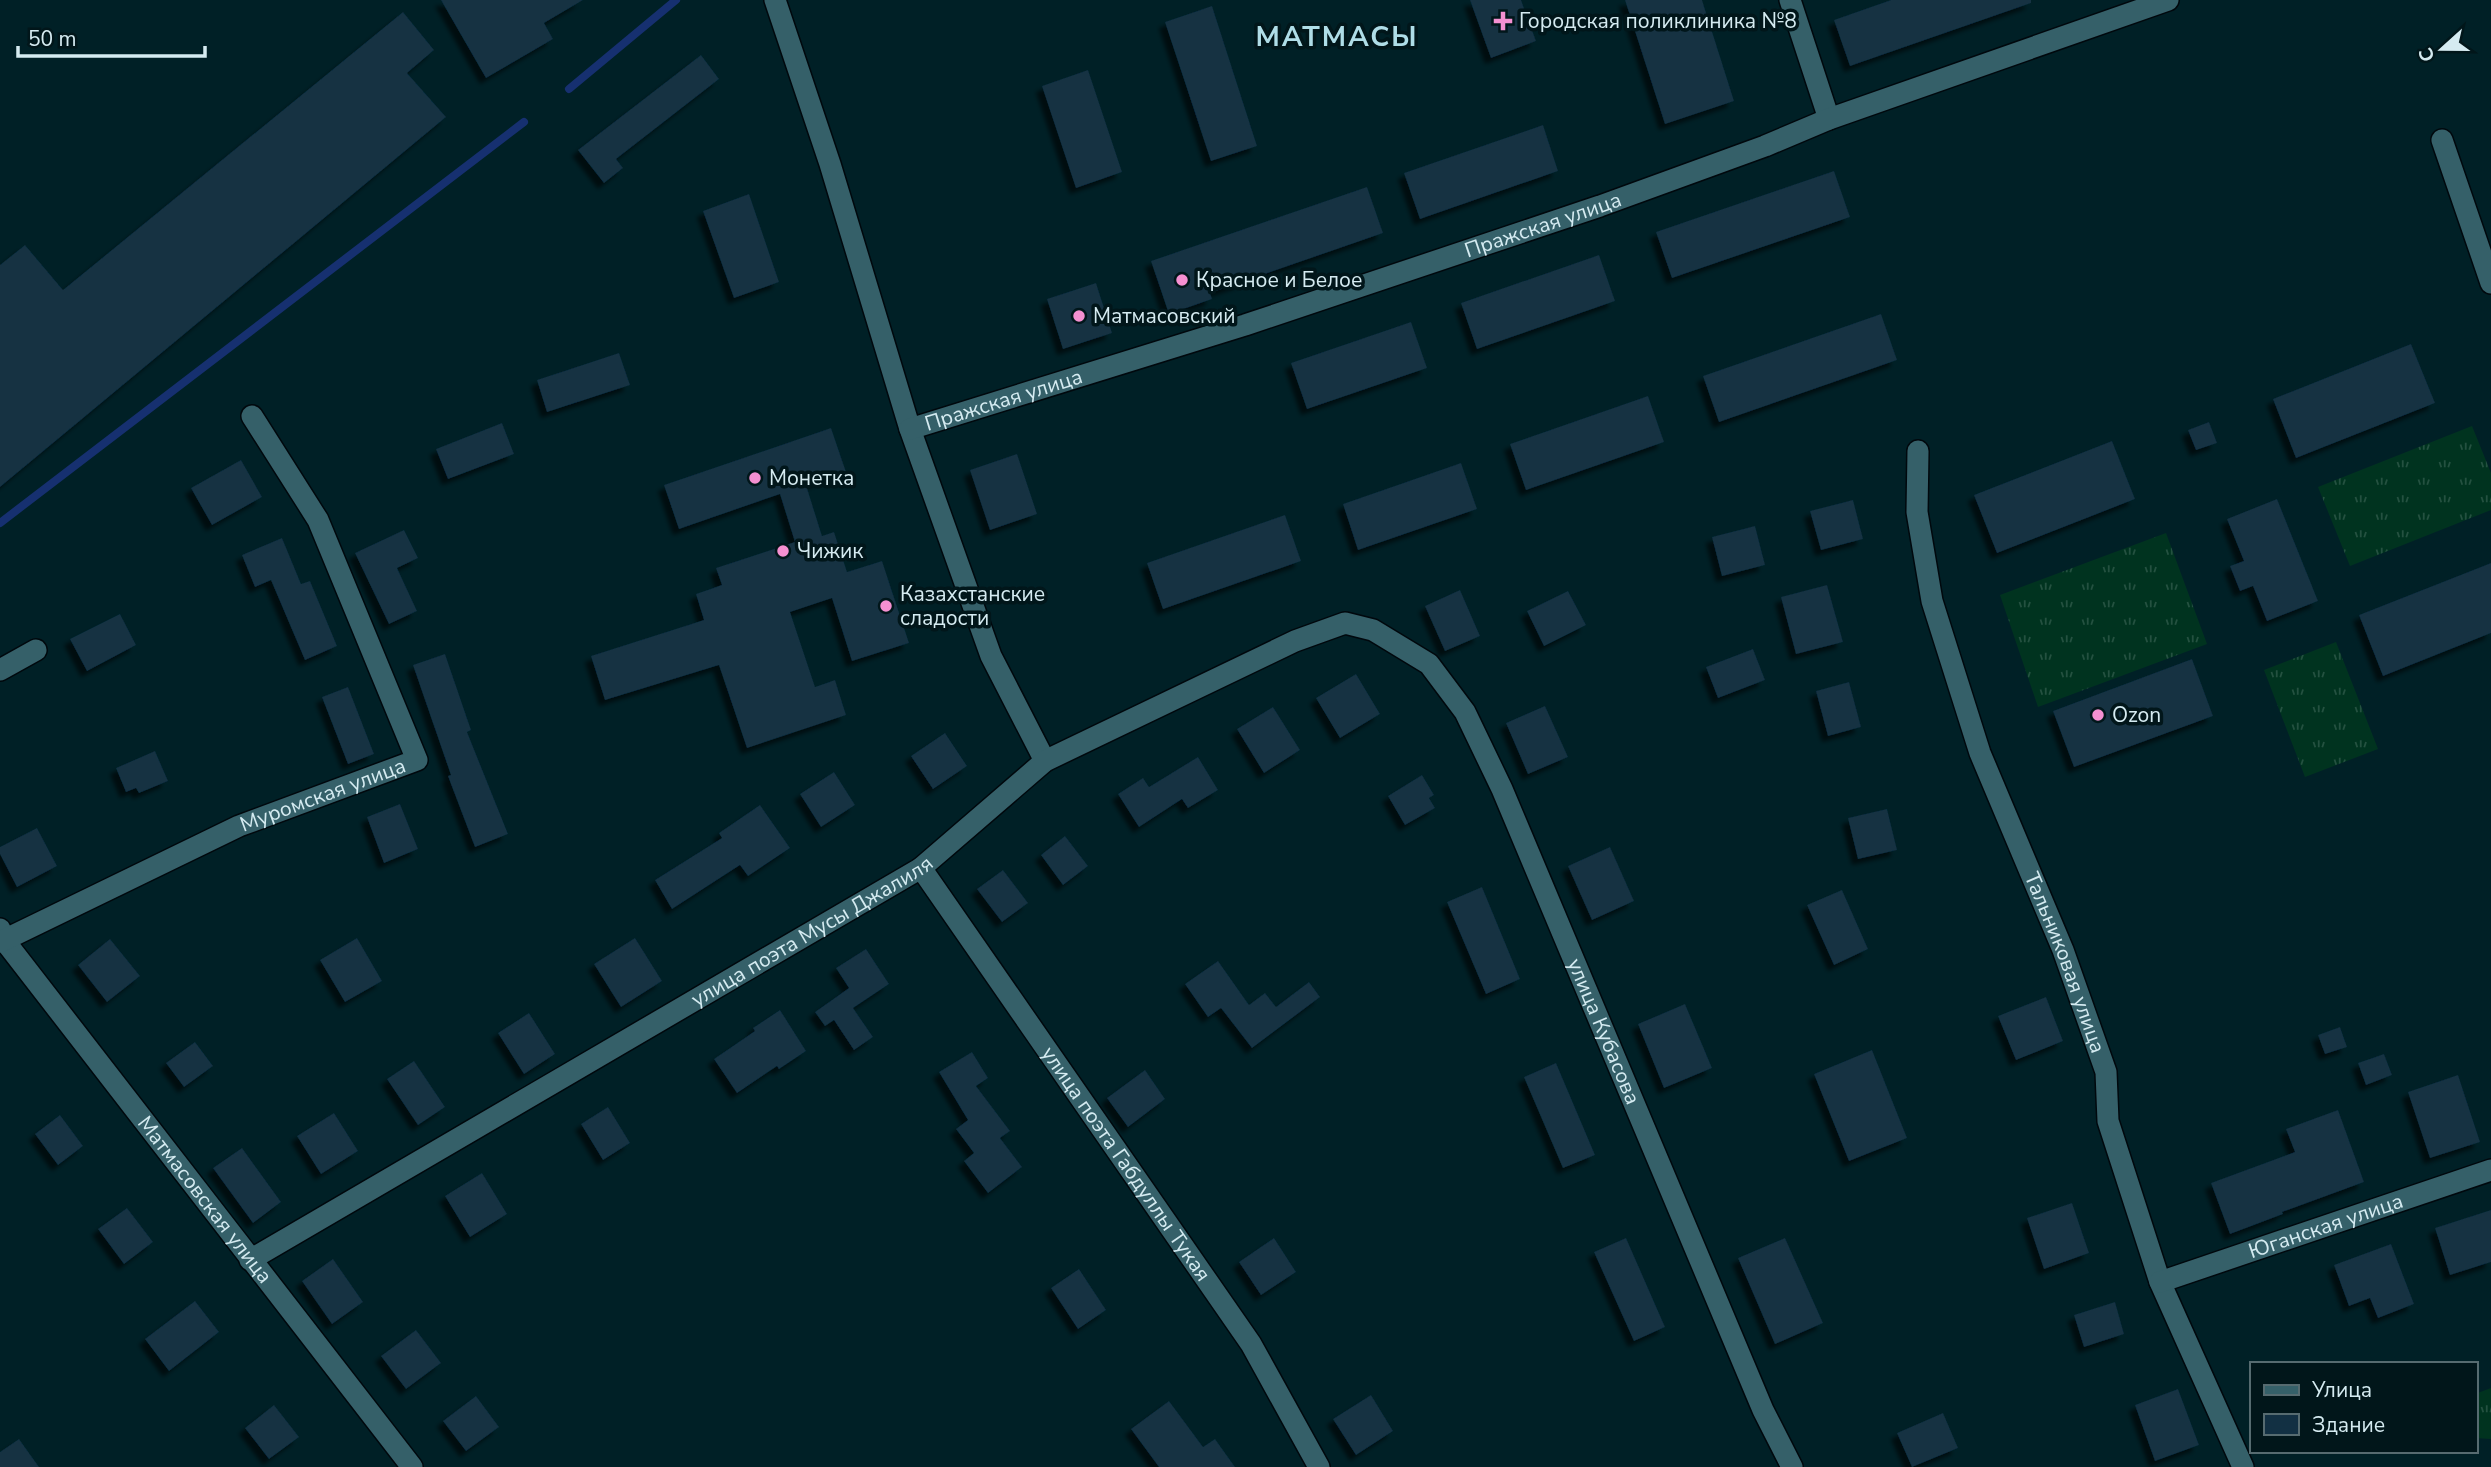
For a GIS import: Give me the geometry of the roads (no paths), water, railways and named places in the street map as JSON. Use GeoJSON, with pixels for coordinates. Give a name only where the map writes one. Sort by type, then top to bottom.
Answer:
{"type":"FeatureCollection","features":[{"type":"Feature","properties":{"kind":"street"},"geometry":{"type":"LineString","coordinates":[[775,0],[830,164],[911,429],[991,656],[1045,761]]}},
{"type":"Feature","properties":{"kind":"street"},"geometry":{"type":"LineString","coordinates":[[1790,0],[1829,119]]}},
{"type":"Feature","properties":{"kind":"street","name":"Пражская улица"},"geometry":{"type":"LineString","coordinates":[[911,429],[1245,325],[1600,206],[1765,146],[1829,119],[2168,0]]}},
{"type":"Feature","properties":{"kind":"street"},"geometry":{"type":"LineString","coordinates":[[2442,140],[2491,283]]}},
{"type":"Feature","properties":{"kind":"street","name":"Муромская улица"},"geometry":{"type":"LineString","coordinates":[[1,937],[239,826],[416,760],[318,520],[252,416]]}},
{"type":"Feature","properties":{"kind":"street","name":"Тальниковая улица"},"geometry":{"type":"LineString","coordinates":[[1917,451],[1917,512],[1932,601],[1980,753],[2063,950],[2106,1072],[2108,1121],[2160,1282],[2243,1467]]}},
{"type":"Feature","properties":{"kind":"street","name":"улица поэта Мусы Джалиля"},"geometry":{"type":"LineString","coordinates":[[250,1261],[921,867],[1045,761],[1295,640],[1345,623],[1373,630]]}},
{"type":"Feature","properties":{"kind":"street","name":"улица Кубасова"},"geometry":{"type":"LineString","coordinates":[[1373,630],[1429,664],[1465,712],[1502,789],[1763,1410],[1792,1467]]}},
{"type":"Feature","properties":{"kind":"street"},"geometry":{"type":"LineString","coordinates":[[0,670],[36,650]]}},
{"type":"Feature","properties":{"kind":"street","name":"улица поэта Габдуллы Тукая"},"geometry":{"type":"LineString","coordinates":[[921,867],[1251,1344],[1319,1467]]}},
{"type":"Feature","properties":{"kind":"street","name":"Матмасовская улица"},"geometry":{"type":"LineString","coordinates":[[1,937],[412,1467]]}},
{"type":"Feature","properties":{"kind":"street","name":"Юганская улица"},"geometry":{"type":"LineString","coordinates":[[2160,1282],[2491,1170]]}},
{"type":"Feature","properties":{"kind":"waterway"},"geometry":{"type":"LineString","coordinates":[[569,89],[676,0]]}},
{"type":"Feature","properties":{"kind":"waterway"},"geometry":{"type":"LineString","coordinates":[[0,523],[524,122]]}},
{"type":"Feature","properties":{"kind":"place","name":"Городская поликлиника №8"},"geometry":{"type":"Point","coordinates":[1503,21]}},
{"type":"Feature","properties":{"kind":"place","name":"Красное и Белое"},"geometry":{"type":"Point","coordinates":[1182,280]}},
{"type":"Feature","properties":{"kind":"place","name":"Матмасовский"},"geometry":{"type":"Point","coordinates":[1079,316]}},
{"type":"Feature","properties":{"kind":"place","name":"Монетка"},"geometry":{"type":"Point","coordinates":[755,478]}},
{"type":"Feature","properties":{"kind":"place","name":"Чижик"},"geometry":{"type":"Point","coordinates":[783,551]}},
{"type":"Feature","properties":{"kind":"place","name":"Казахстанские сладости"},"geometry":{"type":"Point","coordinates":[886,606]}},
{"type":"Feature","properties":{"kind":"place","name":"Ozon"},"geometry":{"type":"Point","coordinates":[2098,715]}},
{"type":"Feature","properties":{"kind":"district","name":"МАТМАСЫ"},"geometry":{"type":"Point","coordinates":[1337,36]}}]}
